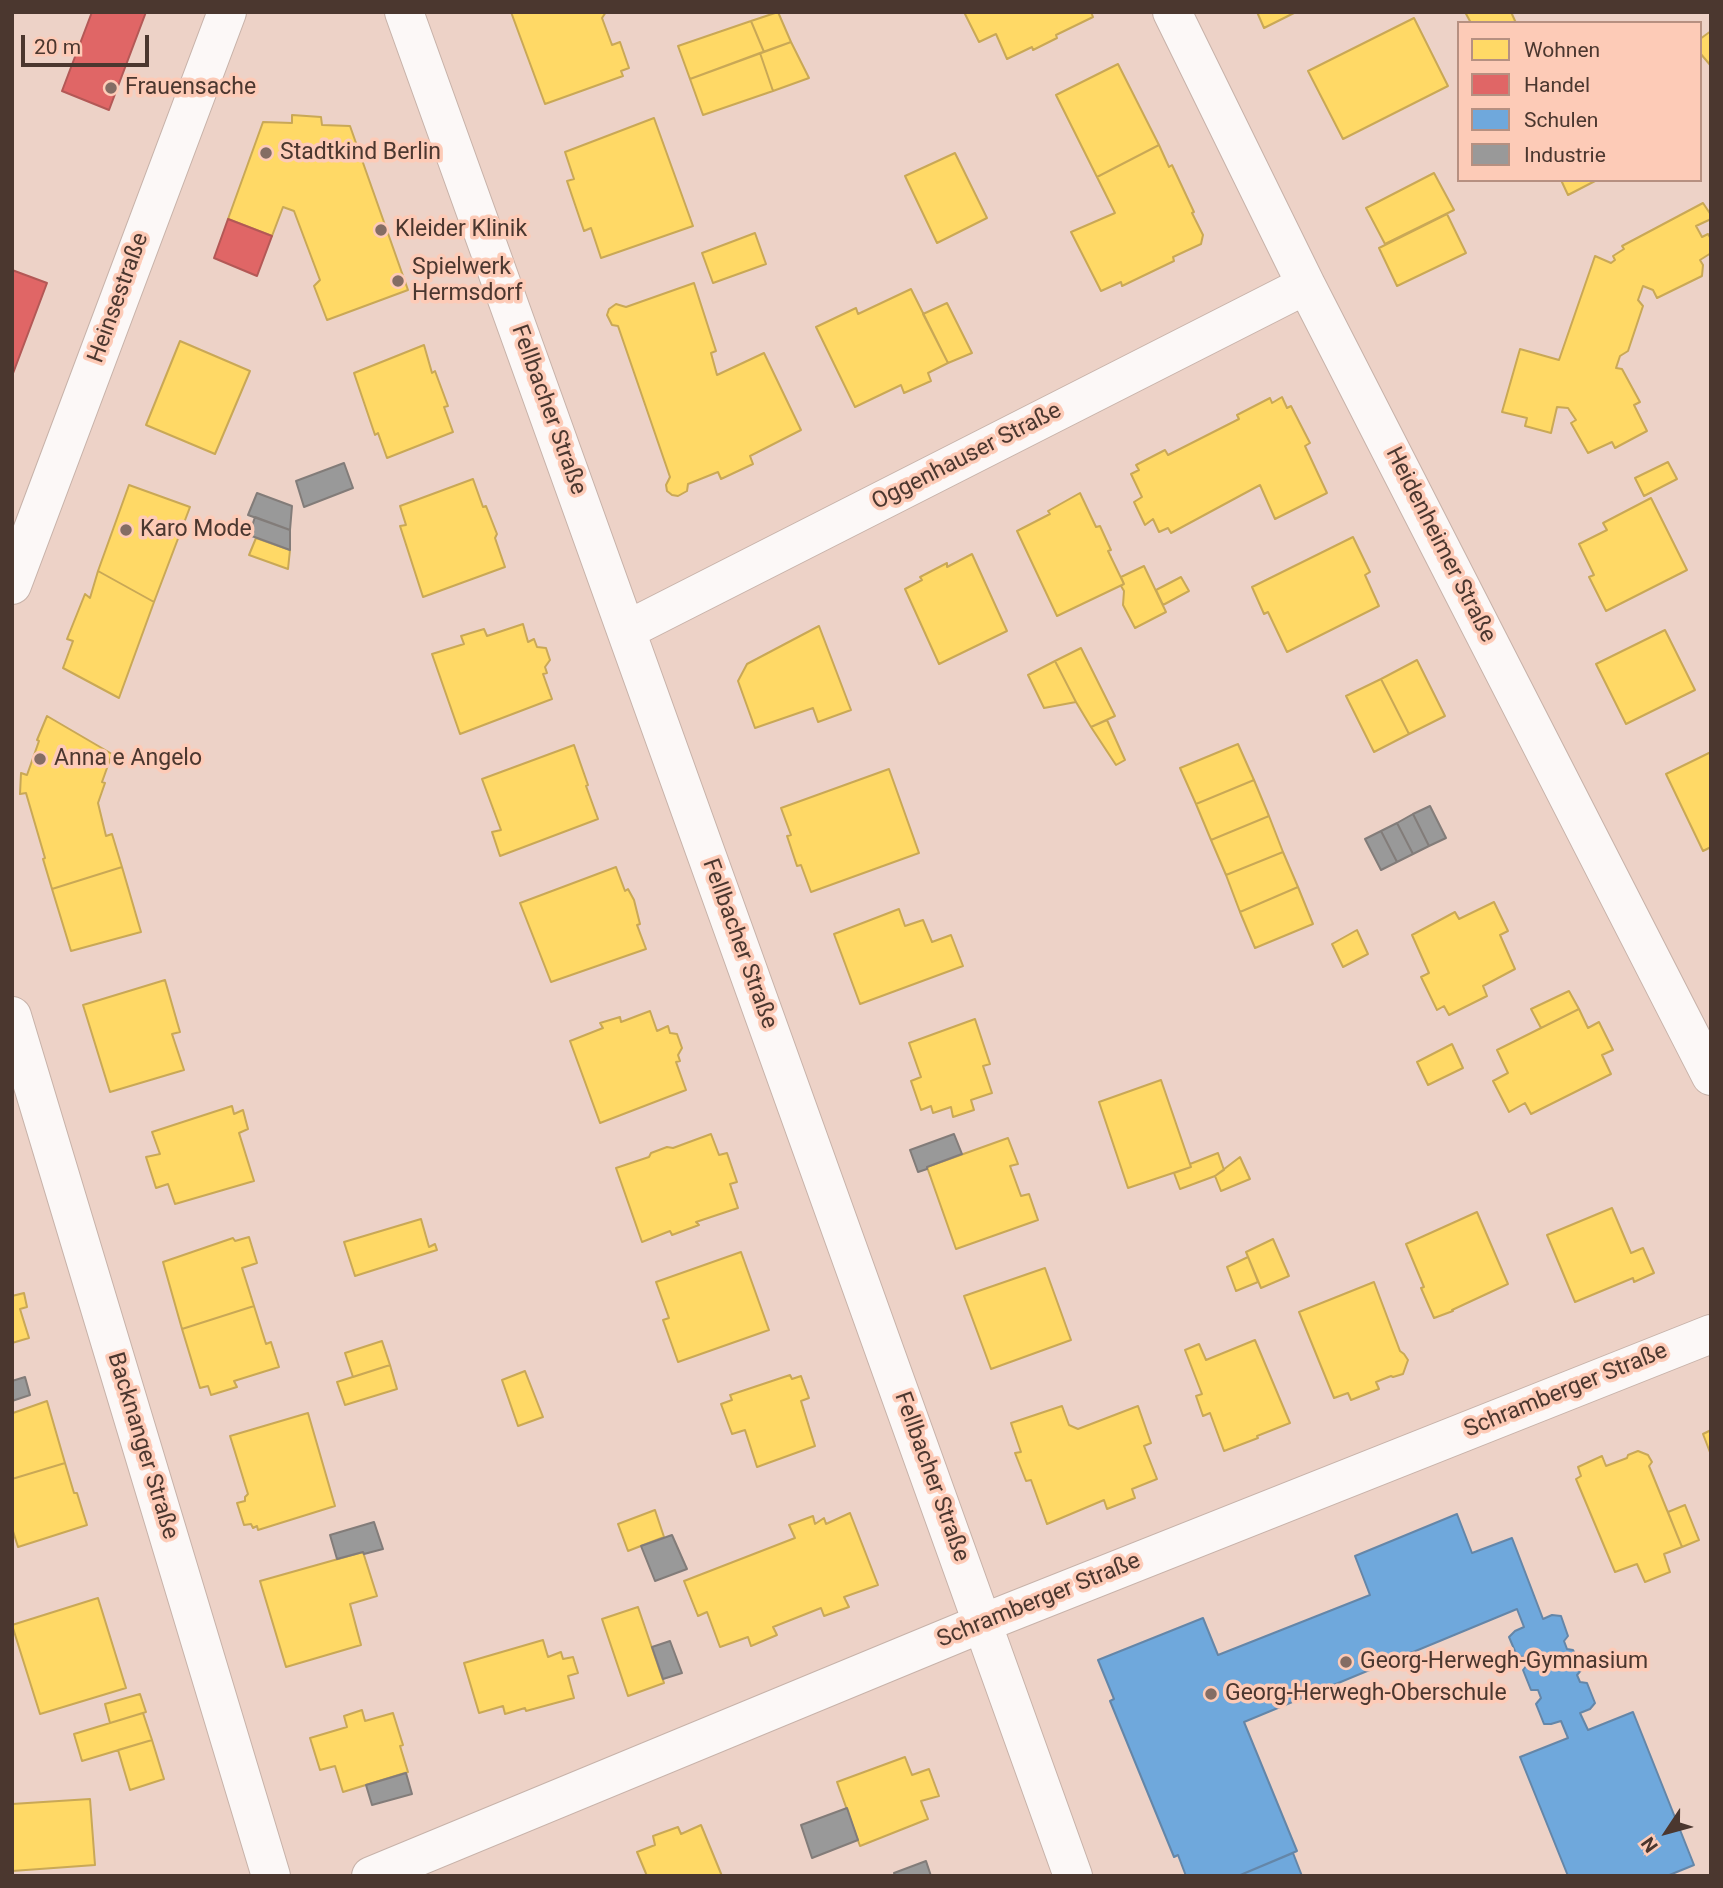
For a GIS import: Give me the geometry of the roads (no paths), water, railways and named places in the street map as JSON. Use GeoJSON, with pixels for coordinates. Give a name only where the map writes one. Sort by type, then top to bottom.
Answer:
{"type":"FeatureCollection","features":[{"type":"Feature","properties":{"kind":"street","name":"Heinsestraße"},"geometry":{"type":"LineString","coordinates":[[12,585],[227,12]]}},
{"type":"Feature","properties":{"kind":"street","name":"Fellbacher Straße"},"geometry":{"type":"LineString","coordinates":[[404,12],[1073,1876]]}},
{"type":"Feature","properties":{"kind":"street","name":"Heidenheimer Straße"},"geometry":{"type":"LineString","coordinates":[[1172,12],[1306,285],[1711,1076]]}},
{"type":"Feature","properties":{"kind":"street","name":"Oggenhauser Straße"},"geometry":{"type":"LineString","coordinates":[[627,630],[1306,285]]}},
{"type":"Feature","properties":{"kind":"street","name":"Backnanger Straße"},"geometry":{"type":"LineString","coordinates":[[12,1016],[271,1876]]}},
{"type":"Feature","properties":{"kind":"street","name":"Schramberger Straße"},"geometry":{"type":"LineString","coordinates":[[371,1876],[983,1623],[1711,1334]]}},
{"type":"Feature","properties":{"kind":"place","name":"Frauensache"},"geometry":{"type":"Point","coordinates":[111,88]}},
{"type":"Feature","properties":{"kind":"place","name":"Stadtkind Berlin"},"geometry":{"type":"Point","coordinates":[266,153]}},
{"type":"Feature","properties":{"kind":"place","name":"Kleider Klinik"},"geometry":{"type":"Point","coordinates":[381,230]}},
{"type":"Feature","properties":{"kind":"place","name":"Spielwerk Hermsdorf"},"geometry":{"type":"Point","coordinates":[398,281]}},
{"type":"Feature","properties":{"kind":"place","name":"Karo Mode"},"geometry":{"type":"Point","coordinates":[126,530]}},
{"type":"Feature","properties":{"kind":"place","name":"Anna e Angelo"},"geometry":{"type":"Point","coordinates":[40,759]}},
{"type":"Feature","properties":{"kind":"place","name":"Georg-Herwegh-Gymnasium"},"geometry":{"type":"Point","coordinates":[1346,1662]}},
{"type":"Feature","properties":{"kind":"place","name":"Georg-Herwegh-Oberschule"},"geometry":{"type":"Point","coordinates":[1211,1694]}}]}
